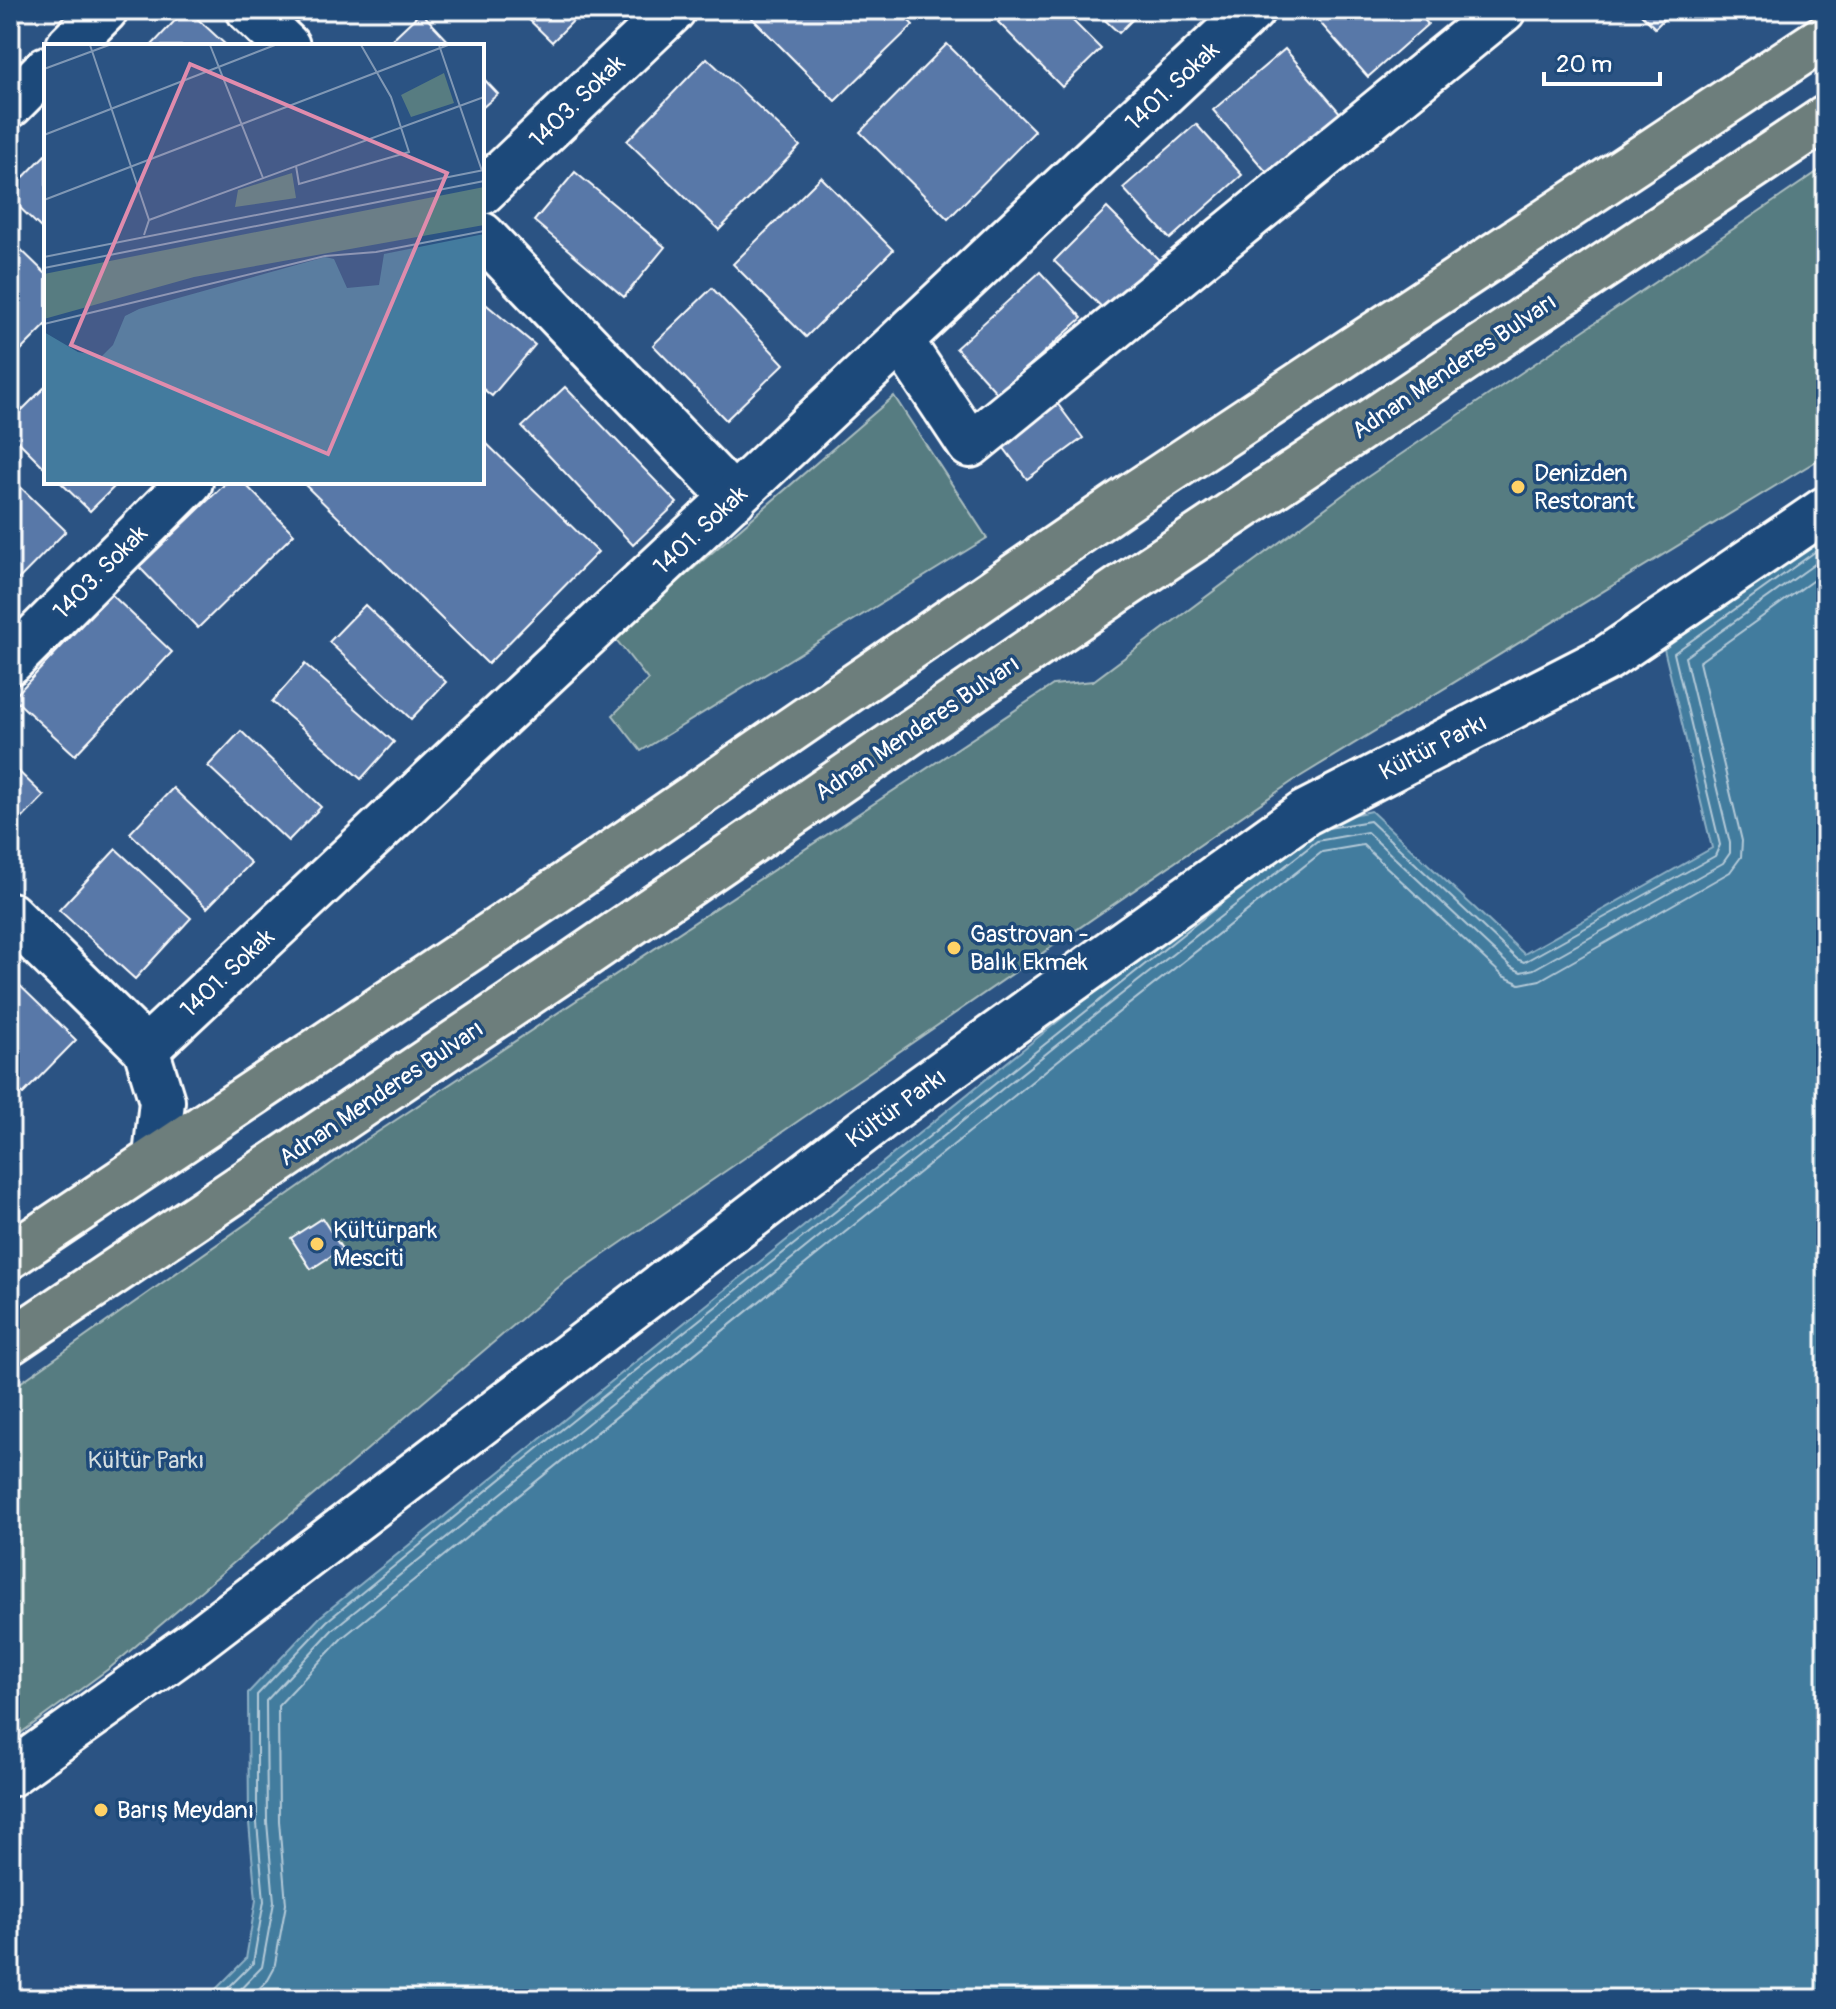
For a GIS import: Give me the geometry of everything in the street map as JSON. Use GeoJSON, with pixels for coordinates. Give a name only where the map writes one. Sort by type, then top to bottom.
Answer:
{"type":"FeatureCollection","features":[{"type":"Feature","properties":{"kind":"main road"},"geometry":{"type":"LineString","coordinates":[[10,1256],[568,883],[1139,491],[1826,36]]}},
{"type":"Feature","properties":{"kind":"main road","name":"Adnan Menderes Bulvarı"},"geometry":{"type":"LineString","coordinates":[[10,1342],[565,969],[1124,586],[1826,118]]}},
{"type":"Feature","properties":{"kind":"street"},"geometry":{"type":"LineString","coordinates":[[71,44],[105,10]]}},
{"type":"Feature","properties":{"kind":"street"},"geometry":{"type":"LineString","coordinates":[[249,10],[285,44]]}},
{"type":"Feature","properties":{"kind":"street","name":"1403. Sokak"},"geometry":{"type":"LineString","coordinates":[[484,190],[673,10]]}},
{"type":"Feature","properties":{"kind":"street","name":"1401. Sokak"},"geometry":{"type":"LineString","coordinates":[[146,1049],[1252,10]]}},
{"type":"Feature","properties":{"kind":"street"},"geometry":{"type":"LineString","coordinates":[[901,341],[970,445],[1503,10]]}},
{"type":"Feature","properties":{"kind":"street"},"geometry":{"type":"LineString","coordinates":[[10,105],[44,71]]}},
{"type":"Feature","properties":{"kind":"street"},"geometry":{"type":"LineString","coordinates":[[484,237],[734,498]]}},
{"type":"Feature","properties":{"kind":"street","name":"1403. Sokak"},"geometry":{"type":"LineString","coordinates":[[10,662],[188,484]]}},
{"type":"Feature","properties":{"kind":"street","name":"Kültür Parkı"},"geometry":{"type":"LineString","coordinates":[[10,1774],[196,1641],[888,1112],[1305,813],[1607,658],[1826,509]]}},
{"type":"Feature","properties":{"kind":"street"},"geometry":{"type":"LineString","coordinates":[[10,915],[146,1049],[162,1101],[156,1157]]}},
{"type":"Feature","properties":{"kind":"green space","name":"Kültür Parkı"},"geometry":{"type":"Polygon","coordinates":[[[1826,166],[1826,455],[1293,781],[567,1280],[111,1667],[10,1741],[10,1390],[358,1145],[1053,685],[1093,681],[1363,480],[1826,166]]]}},
{"type":"Feature","properties":{"kind":"green space"},"geometry":{"type":"Polygon","coordinates":[[[894,396],[987,538],[641,751],[613,715],[648,680],[614,637],[894,396]]]}},
{"type":"Feature","properties":{"kind":"water"},"geometry":{"type":"Polygon","coordinates":[[[1826,534],[1826,1999],[201,1999],[211,1994],[246,1959],[256,1900],[249,1823],[248,1693],[321,1616],[1047,1030],[1310,824],[1371,811],[1524,954],[1712,848],[1664,649],[1826,534]]]}},
{"type":"Feature","properties":{"kind":"building"},"geometry":{"type":"Polygon","coordinates":[[[188,10],[225,44],[153,44],[188,10]]]}},
{"type":"Feature","properties":{"kind":"building"},"geometry":{"type":"Polygon","coordinates":[[[519,10],[584,10],[552,42],[519,10]]]}},
{"type":"Feature","properties":{"kind":"building"},"geometry":{"type":"Polygon","coordinates":[[[755,10],[898,10],[913,25],[835,101],[749,15],[755,10]]]}},
{"type":"Feature","properties":{"kind":"building"},"geometry":{"type":"Polygon","coordinates":[[[1011,10],[1062,10],[1101,49],[1062,87],[998,22],[1011,10]]]}},
{"type":"Feature","properties":{"kind":"building"},"geometry":{"type":"Polygon","coordinates":[[[1094,10],[1142,10],[1119,33],[1094,10]]]}},
{"type":"Feature","properties":{"kind":"building"},"geometry":{"type":"Polygon","coordinates":[[[1325,10],[1415,10],[1428,24],[1368,77],[1316,18],[1325,10]]]}},
{"type":"Feature","properties":{"kind":"building"},"geometry":{"type":"Polygon","coordinates":[[[1637,10],[1673,10],[1655,28],[1637,10]]]}},
{"type":"Feature","properties":{"kind":"building"},"geometry":{"type":"Polygon","coordinates":[[[421,12],[451,44],[387,44],[421,12]]]}},
{"type":"Feature","properties":{"kind":"building"},"geometry":{"type":"Polygon","coordinates":[[[947,44],[1035,131],[948,219],[860,132],[947,44]]]}},
{"type":"Feature","properties":{"kind":"building"},"geometry":{"type":"Polygon","coordinates":[[[1285,49],[1341,114],[1269,175],[1213,110],[1285,49]]]}},
{"type":"Feature","properties":{"kind":"building"},"geometry":{"type":"Polygon","coordinates":[[[707,58],[800,146],[719,230],[627,141],[707,58]]]}},
{"type":"Feature","properties":{"kind":"building"},"geometry":{"type":"Polygon","coordinates":[[[484,79],[498,94],[484,106],[484,79]]]}},
{"type":"Feature","properties":{"kind":"building"},"geometry":{"type":"Polygon","coordinates":[[[1196,124],[1242,175],[1170,239],[1123,188],[1196,124]]]}},
{"type":"Feature","properties":{"kind":"building"},"geometry":{"type":"Polygon","coordinates":[[[44,156],[44,231],[10,198],[10,191],[44,156]]]}},
{"type":"Feature","properties":{"kind":"building"},"geometry":{"type":"Polygon","coordinates":[[[575,172],[665,247],[624,297],[534,221],[575,172]]]}},
{"type":"Feature","properties":{"kind":"building"},"geometry":{"type":"Polygon","coordinates":[[[821,177],[893,250],[806,337],[733,264],[821,177]]]}},
{"type":"Feature","properties":{"kind":"building"},"geometry":{"type":"Polygon","coordinates":[[[1107,208],[1161,262],[1109,314],[1054,261],[1107,208]]]}},
{"type":"Feature","properties":{"kind":"building"},"geometry":{"type":"Polygon","coordinates":[[[10,239],[44,272],[44,327],[10,361],[10,239]]]}},
{"type":"Feature","properties":{"kind":"building"},"geometry":{"type":"Polygon","coordinates":[[[1040,272],[1082,318],[998,394],[956,348],[1040,272]]]}},
{"type":"Feature","properties":{"kind":"building"},"geometry":{"type":"Polygon","coordinates":[[[712,288],[784,364],[726,420],[653,345],[712,288]]]}},
{"type":"Feature","properties":{"kind":"building"},"geometry":{"type":"Polygon","coordinates":[[[484,303],[535,345],[492,396],[484,390],[484,303]]]}},
{"type":"Feature","properties":{"kind":"building"},"geometry":{"type":"Polygon","coordinates":[[[565,387],[677,503],[633,545],[522,427],[565,387]]]}},
{"type":"Feature","properties":{"kind":"building"},"geometry":{"type":"Polygon","coordinates":[[[44,388],[44,467],[10,433],[10,422],[44,388]]]}},
{"type":"Feature","properties":{"kind":"building"},"geometry":{"type":"Polygon","coordinates":[[[1054,399],[1083,438],[1027,479],[998,440],[1054,399]]]}},
{"type":"Feature","properties":{"kind":"building"},"geometry":{"type":"Polygon","coordinates":[[[484,441],[598,552],[488,664],[304,484],[484,484],[484,441]]]}},
{"type":"Feature","properties":{"kind":"building"},"geometry":{"type":"Polygon","coordinates":[[[10,477],[66,531],[10,588],[10,477]]]}},
{"type":"Feature","properties":{"kind":"building"},"geometry":{"type":"Polygon","coordinates":[[[62,484],[117,484],[90,511],[62,484]]]}},
{"type":"Feature","properties":{"kind":"building"},"geometry":{"type":"Polygon","coordinates":[[[225,484],[245,484],[294,534],[198,628],[139,567],[225,484]]]}},
{"type":"Feature","properties":{"kind":"building"},"geometry":{"type":"Polygon","coordinates":[[[111,594],[172,652],[75,755],[13,698],[111,594]]]}},
{"type":"Feature","properties":{"kind":"building"},"geometry":{"type":"Polygon","coordinates":[[[365,605],[446,682],[411,719],[329,642],[365,605]]]}},
{"type":"Feature","properties":{"kind":"building"},"geometry":{"type":"Polygon","coordinates":[[[305,664],[394,742],[361,779],[272,702],[305,664]]]}},
{"type":"Feature","properties":{"kind":"building"},"geometry":{"type":"Polygon","coordinates":[[[241,731],[321,807],[288,841],[208,766],[241,731]]]}},
{"type":"Feature","properties":{"kind":"building"},"geometry":{"type":"Polygon","coordinates":[[[10,763],[44,796],[10,831],[10,763]]]}},
{"type":"Feature","properties":{"kind":"building"},"geometry":{"type":"Polygon","coordinates":[[[173,788],[251,863],[207,908],[130,833],[173,788]]]}},
{"type":"Feature","properties":{"kind":"building"},"geometry":{"type":"Polygon","coordinates":[[[116,849],[191,918],[135,979],[59,910],[116,849]]]}},
{"type":"Feature","properties":{"kind":"building"},"geometry":{"type":"Polygon","coordinates":[[[10,976],[76,1040],[23,1094],[10,1081],[10,976]]]}},
{"type":"Feature","properties":{"kind":"building","name":"Kültürpark Mesciti"},"geometry":{"type":"Polygon","coordinates":[[[322,1218],[342,1249],[311,1269],[291,1238],[322,1218]]]}},
{"type":"Feature","properties":{"kind":"place","name":"Denizden Restorant"},"geometry":{"type":"Point","coordinates":[1518,487]}},
{"type":"Feature","properties":{"kind":"place","name":"Gastrovan - Balık Ekmek"},"geometry":{"type":"Point","coordinates":[954,948]}},
{"type":"Feature","properties":{"kind":"place","name":"Kültürpark Mesciti"},"geometry":{"type":"Point","coordinates":[317,1244]}},
{"type":"Feature","properties":{"kind":"place","name":"Barış Meydanı"},"geometry":{"type":"Point","coordinates":[101,1810]}}]}
